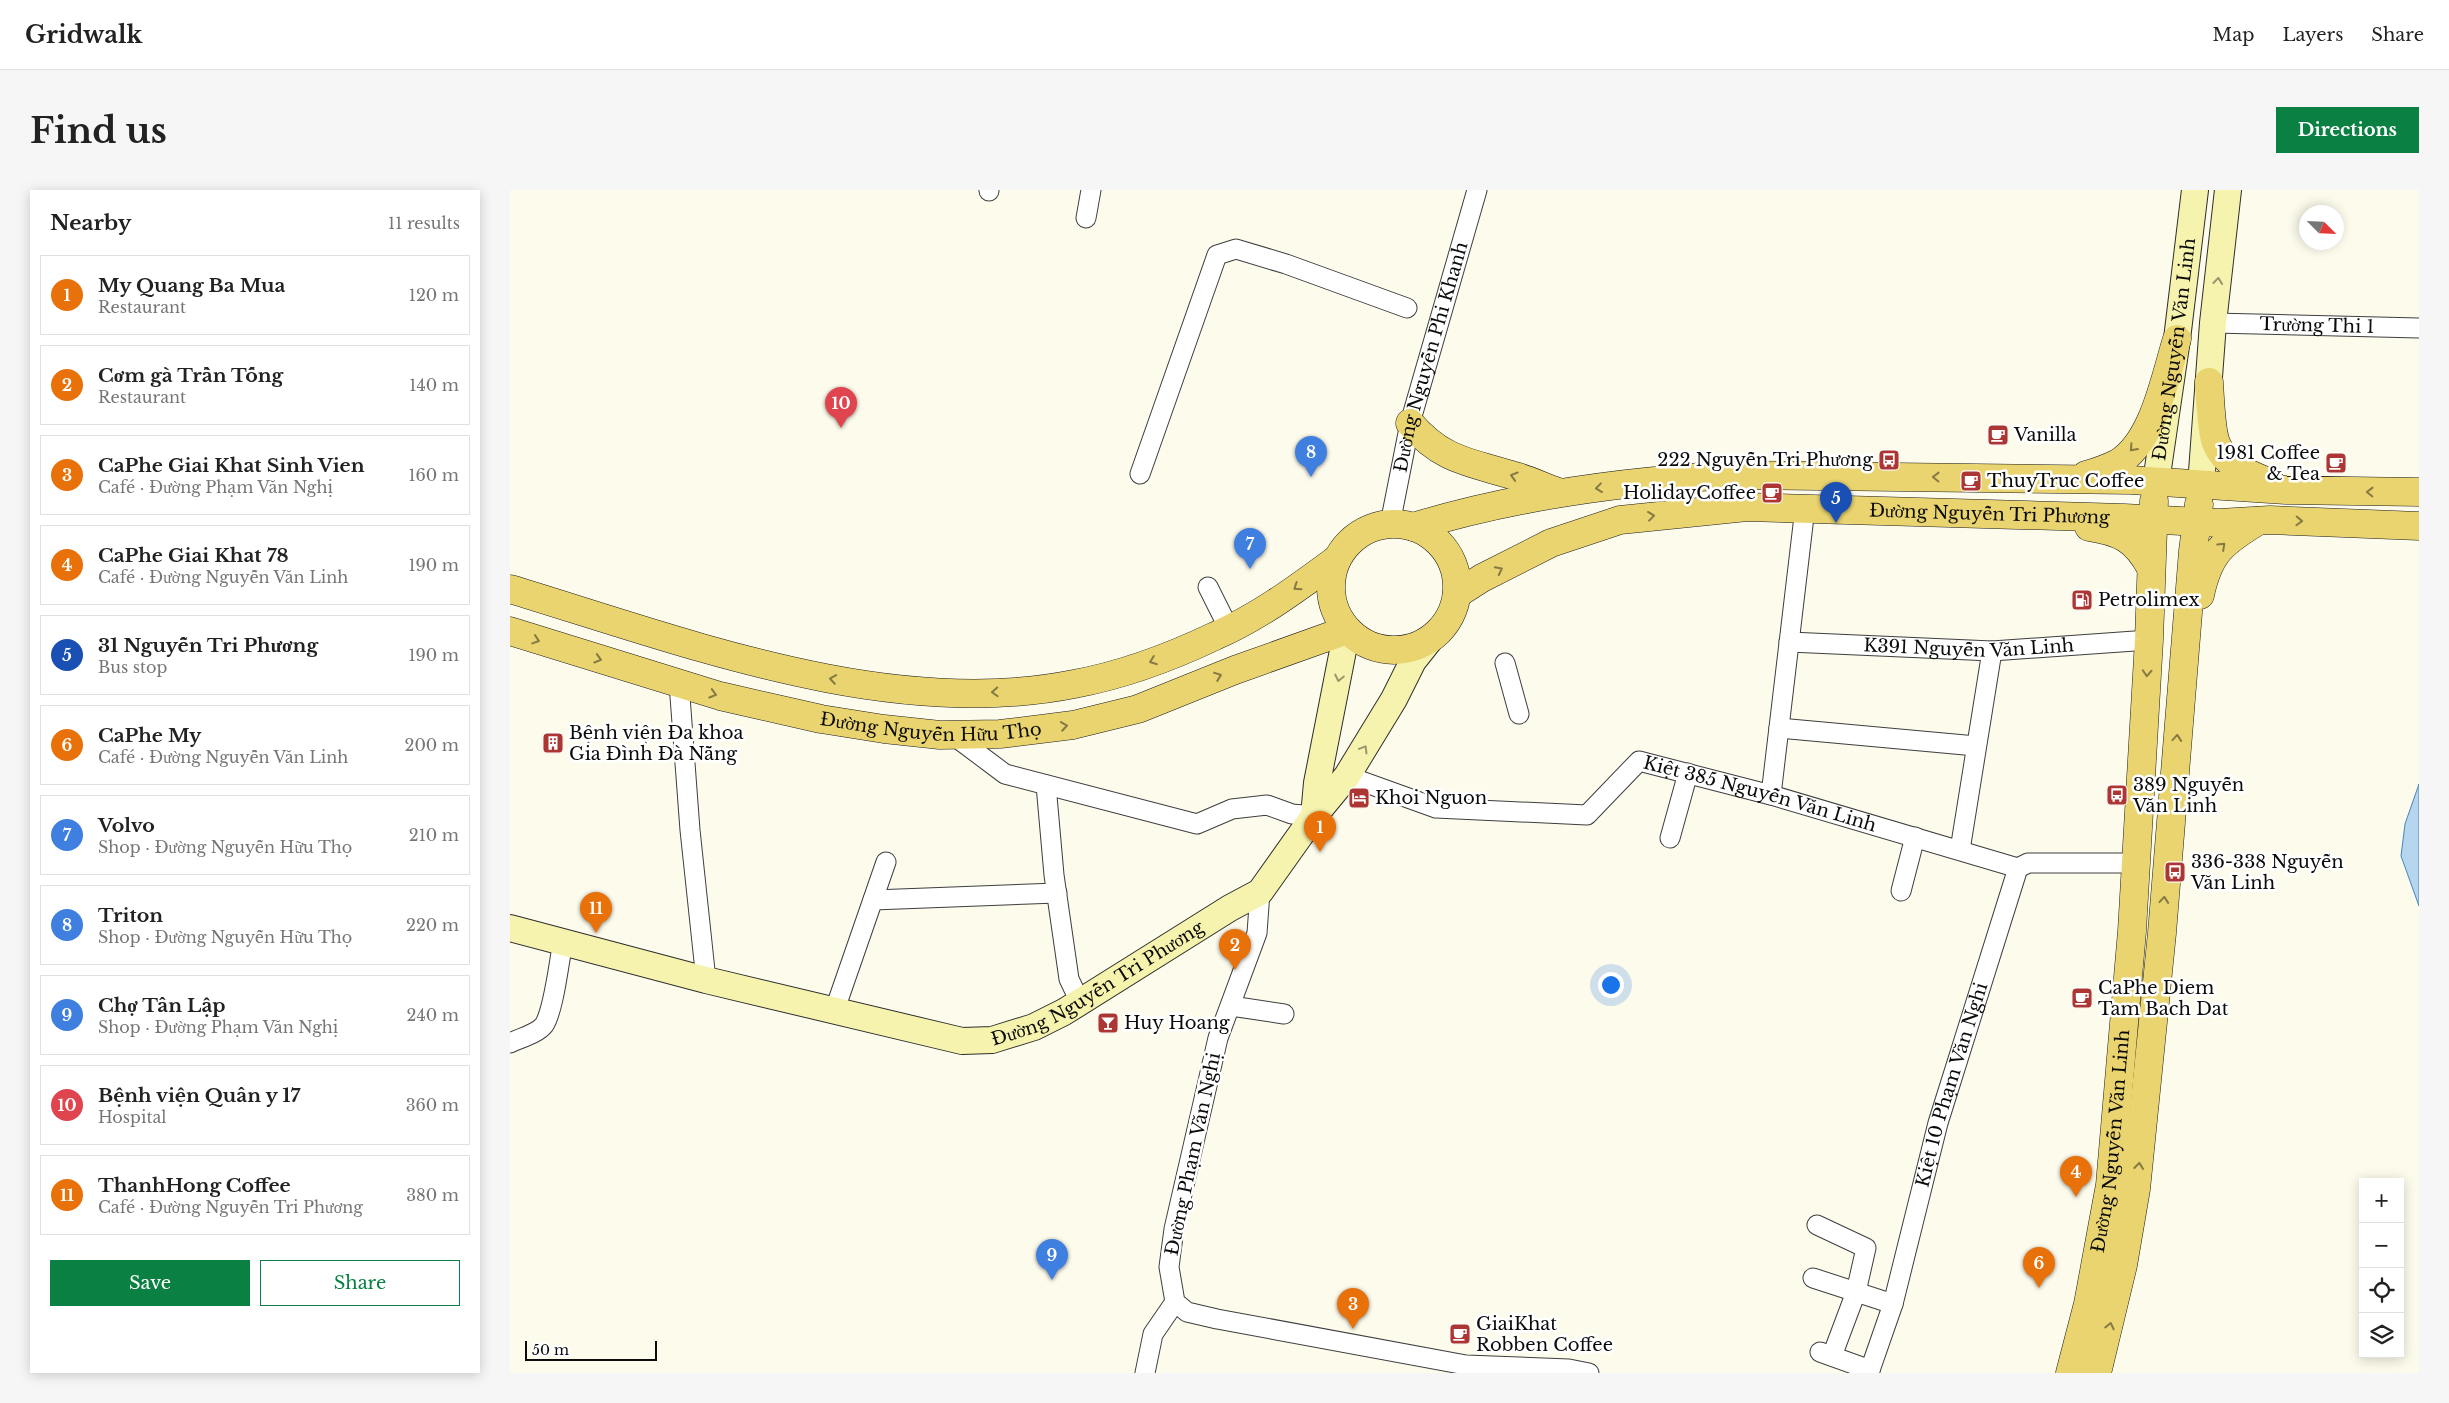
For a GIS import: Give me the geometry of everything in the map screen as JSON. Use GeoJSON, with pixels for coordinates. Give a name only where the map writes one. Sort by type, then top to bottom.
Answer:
{"type":"FeatureCollection","features":[{"type":"Feature","properties":{"kind":"main road"},"geometry":{"type":"LineString","coordinates":[[2072,480],[2119,462],[2134,449],[2149,424],[2177,339]]}},
{"type":"Feature","properties":{"kind":"main road"},"geometry":{"type":"LineString","coordinates":[[2209,382],[2216,443],[2226,458],[2242,471],[2286,490]]}},
{"type":"Feature","properties":{"kind":"main road"},"geometry":{"type":"LineString","coordinates":[[1410,423],[1425,441],[1462,461],[1516,476],[1560,493]]}},
{"type":"Feature","properties":{"kind":"main road","name":"Đường Nguyễn Tri Phương"},"geometry":{"type":"LineString","coordinates":[[1402,525],[1530,496],[1675,478],[1732,475],[2156,482],[2286,490],[2419,492]]}},
{"type":"Feature","properties":{"kind":"main road","name":"Đường Nguyễn Văn Linh"},"geometry":{"type":"LineString","coordinates":[[2070,1373],[2088,1304],[2110,1185],[2132,931],[2149,640],[2152,520],[2156,482]]}},
{"type":"Feature","properties":{"kind":"main road","name":"Đường Nguyễn Văn Linh"},"geometry":{"type":"LineString","coordinates":[[2098,1373],[2130,1230],[2144,1120],[2162,933],[2184,657],[2201,485]]}},
{"type":"Feature","properties":{"kind":"main road","name":"Đường Nguyễn Tri Phương"},"geometry":{"type":"LineString","coordinates":[[1456,594],[1551,543],[1620,520],[1747,507],[2198,522],[2258,521],[2419,526]]}},
{"type":"Feature","properties":{"kind":"main road"},"geometry":{"type":"LineString","coordinates":[[2055,517],[2071,524],[2106,528],[2119,534],[2139,549],[2152,568]]}},
{"type":"Feature","properties":{"kind":"main road"},"geometry":{"type":"LineString","coordinates":[[2184,657],[2193,627],[2205,570],[2218,550],[2236,534],[2258,521]]}},
{"type":"Feature","properties":{"kind":"main road"},"geometry":{"type":"LineString","coordinates":[[1402,525],[1426,533],[1447,552],[1457,580],[1456,594],[1452,610],[1444,625],[1432,637],[1417,646],[1400,650],[1382,650],[1365,644],[1347,630],[1336,614],[1331,596],[1331,577],[1337,559],[1346,545],[1359,534],[1374,527],[1402,525]]}},
{"type":"Feature","properties":{"kind":"main road","name":"Đường Nguyễn Hữu Thọ"},"geometry":{"type":"LineString","coordinates":[[510,589],[729,655],[821,677],[947,693],[1022,690],[1073,684],[1124,672],[1175,653],[1229,629],[1299,587],[1337,559]]}},
{"type":"Feature","properties":{"kind":"main road","name":"Đường Nguyễn Hữu Thọ"},"geometry":{"type":"LineString","coordinates":[[510,631],[720,696],[821,720],[884,729],[953,735],[1000,734],[1072,725],[1138,709],[1235,670],[1347,630]]}},
{"type":"Feature","properties":{"kind":"main road"},"geometry":{"type":"LineString","coordinates":[[2132,931],[2162,933]]}},
{"type":"Feature","properties":{"kind":"main road"},"geometry":{"type":"LineString","coordinates":[[2116,1118],[2144,1120]]}},
{"type":"Feature","properties":{"kind":"street"},"geometry":{"type":"LineString","coordinates":[[1086,218],[1092,190]]}},
{"type":"Feature","properties":{"kind":"street","name":"Đường Nguyễn Phi Khanh"},"geometry":{"type":"LineString","coordinates":[[1402,525],[1410,423],[1477,190]]}},
{"type":"Feature","properties":{"kind":"street","name":"Đường Nguyễn Văn Linh"},"geometry":{"type":"LineString","coordinates":[[2156,482],[2177,339],[2195,190]]}},
{"type":"Feature","properties":{"kind":"street","name":"Đường Nguyễn Văn Linh"},"geometry":{"type":"LineString","coordinates":[[2201,485],[2214,323],[2228,190]]}},
{"type":"Feature","properties":{"kind":"street"},"geometry":{"type":"LineString","coordinates":[[1140,474],[1217,255],[1236,249],[1286,264],[1408,308]]}},
{"type":"Feature","properties":{"kind":"street","name":"Trường Thi 1"},"geometry":{"type":"LineString","coordinates":[[2214,323],[2419,328]]}},
{"type":"Feature","properties":{"kind":"street"},"geometry":{"type":"LineString","coordinates":[[1771,794],[1806,508]]}},
{"type":"Feature","properties":{"kind":"street"},"geometry":{"type":"LineString","coordinates":[[1208,587],[1229,629]]}},
{"type":"Feature","properties":{"kind":"street"},"geometry":{"type":"LineString","coordinates":[[953,735],[1005,774],[1197,824],[1232,809],[1267,805],[1292,814],[1314,816],[1317,783],[1347,630]]}},
{"type":"Feature","properties":{"kind":"street","name":"Đường Nguyễn Tri Phương"},"geometry":{"type":"LineString","coordinates":[[510,928],[706,980],[962,1042],[992,1040],[1034,1027],[1080,1002],[1230,908],[1260,892],[1314,816],[1347,776],[1394,699],[1413,661],[1432,637]]}},
{"type":"Feature","properties":{"kind":"street","name":"K391 Nguyễn Văn Linh"},"geometry":{"type":"LineString","coordinates":[[1789,642],[1992,651],[2149,640]]}},
{"type":"Feature","properties":{"kind":"street"},"geometry":{"type":"LineString","coordinates":[[1960,850],[1992,651]]}},
{"type":"Feature","properties":{"kind":"street"},"geometry":{"type":"LineString","coordinates":[[1505,663],[1519,714]]}},
{"type":"Feature","properties":{"kind":"street"},"geometry":{"type":"LineString","coordinates":[[679,683],[690,830],[706,980]]}},
{"type":"Feature","properties":{"kind":"street"},"geometry":{"type":"LineString","coordinates":[[1779,728],[1976,746]]}},
{"type":"Feature","properties":{"kind":"street","name":"Kiệt 385 Nguyễn Văn Linh"},"geometry":{"type":"LineString","coordinates":[[1347,776],[1436,808],[1588,815],[1640,761],[1771,794],[2018,868],[2028,863],[2136,863]]}},
{"type":"Feature","properties":{"kind":"street"},"geometry":{"type":"LineString","coordinates":[[1670,838],[1688,774]]}},
{"type":"Feature","properties":{"kind":"street"},"geometry":{"type":"LineString","coordinates":[[1046,785],[1057,893],[1070,979],[1080,1002]]}},
{"type":"Feature","properties":{"kind":"street"},"geometry":{"type":"LineString","coordinates":[[1901,891],[1915,837]]}},
{"type":"Feature","properties":{"kind":"street"},"geometry":{"type":"LineString","coordinates":[[834,1012],[886,862]]}},
{"type":"Feature","properties":{"kind":"street","name":"Kiệt 10 Phạm Văn Nghi"},"geometry":{"type":"LineString","coordinates":[[1870,1372],[1893,1304],[1938,1123],[2018,868]]}},
{"type":"Feature","properties":{"kind":"street","name":"Đường Phạm Văn Nghị"},"geometry":{"type":"LineString","coordinates":[[1175,1302],[1169,1267],[1174,1229],[1218,1038],[1257,932],[1260,892]]}},
{"type":"Feature","properties":{"kind":"street"},"geometry":{"type":"LineString","coordinates":[[873,900],[1057,893]]}},
{"type":"Feature","properties":{"kind":"street"},"geometry":{"type":"LineString","coordinates":[[510,1042],[539,1030],[544,1025],[554,991],[563,942]]}},
{"type":"Feature","properties":{"kind":"street"},"geometry":{"type":"LineString","coordinates":[[1231,1006],[1284,1014]]}},
{"type":"Feature","properties":{"kind":"street"},"geometry":{"type":"LineString","coordinates":[[1817,1225],[1866,1248],[1856,1292],[1826,1354],[1870,1372]]}},
{"type":"Feature","properties":{"kind":"street"},"geometry":{"type":"LineString","coordinates":[[1813,1278],[1893,1304]]}},
{"type":"Feature","properties":{"kind":"street"},"geometry":{"type":"LineString","coordinates":[[1145,1373],[1153,1334],[1175,1302],[1187,1312],[1217,1319],[1465,1369],[1569,1369],[1589,1373]]}},
{"type":"Feature","properties":{"kind":"water"},"geometry":{"type":"Polygon","coordinates":[[[2419,784],[2419,906],[2401,856],[2405,824],[2419,784]]]}},
{"type":"Feature","properties":{"kind":"place","name":"Bệnh viện Quân y 17"},"geometry":{"type":"Point","coordinates":[841,428]}},
{"type":"Feature","properties":{"kind":"place","name":"Vanilla"},"geometry":{"type":"Point","coordinates":[1998,435]}},
{"type":"Feature","properties":{"kind":"place","name":"222 Nguyễn Tri Phương"},"geometry":{"type":"Point","coordinates":[1889,460]}},
{"type":"Feature","properties":{"kind":"place","name":"1981 Coffee & Tea"},"geometry":{"type":"Point","coordinates":[2336,463]}},
{"type":"Feature","properties":{"kind":"place","name":"Triton"},"geometry":{"type":"Point","coordinates":[1311,477]}},
{"type":"Feature","properties":{"kind":"place","name":"ThuyTruc Coffee"},"geometry":{"type":"Point","coordinates":[1971,481]}},
{"type":"Feature","properties":{"kind":"place","name":"HolidayCoffee"},"geometry":{"type":"Point","coordinates":[1772,493]}},
{"type":"Feature","properties":{"kind":"place","name":"31 Nguyễn Tri Phương"},"geometry":{"type":"Point","coordinates":[1836,523]}},
{"type":"Feature","properties":{"kind":"place","name":"Volvo"},"geometry":{"type":"Point","coordinates":[1250,569]}},
{"type":"Feature","properties":{"kind":"place","name":"Petrolimex"},"geometry":{"type":"Point","coordinates":[2082,600]}},
{"type":"Feature","properties":{"kind":"place","name":"Bệnh viện Đa khoa Gia Đình Đà Nẵng"},"geometry":{"type":"Point","coordinates":[553,743]}},
{"type":"Feature","properties":{"kind":"place","name":"389 Nguyễn Văn Linh"},"geometry":{"type":"Point","coordinates":[2117,795]}},
{"type":"Feature","properties":{"kind":"place","name":"Khoi Nguon"},"geometry":{"type":"Point","coordinates":[1359,798]}},
{"type":"Feature","properties":{"kind":"place","name":"My Quang Ba Mua"},"geometry":{"type":"Point","coordinates":[1320,852]}},
{"type":"Feature","properties":{"kind":"place","name":"336-338 Nguyễn Văn Linh"},"geometry":{"type":"Point","coordinates":[2175,872]}},
{"type":"Feature","properties":{"kind":"place","name":"ThanhHong Coffee"},"geometry":{"type":"Point","coordinates":[596,933]}},
{"type":"Feature","properties":{"kind":"place","name":"Cơm gà Trần Tống"},"geometry":{"type":"Point","coordinates":[1235,970]}},
{"type":"Feature","properties":{"kind":"place","name":"CaPhe Diem Tam Bach Dat"},"geometry":{"type":"Point","coordinates":[2082,998]}},
{"type":"Feature","properties":{"kind":"place","name":"Huy Hoang"},"geometry":{"type":"Point","coordinates":[1108,1023]}},
{"type":"Feature","properties":{"kind":"place","name":"CaPhe Giai Khat 78"},"geometry":{"type":"Point","coordinates":[2076,1197]}},
{"type":"Feature","properties":{"kind":"place","name":"Chợ Tân Lập"},"geometry":{"type":"Point","coordinates":[1052,1280]}},
{"type":"Feature","properties":{"kind":"place","name":"CaPhe My"},"geometry":{"type":"Point","coordinates":[2039,1288]}},
{"type":"Feature","properties":{"kind":"place","name":"CaPhe Giai Khat Sinh Vien"},"geometry":{"type":"Point","coordinates":[1353,1329]}},
{"type":"Feature","properties":{"kind":"place","name":"GiaiKhat Robben Coffee"},"geometry":{"type":"Point","coordinates":[1460,1334]}}]}
